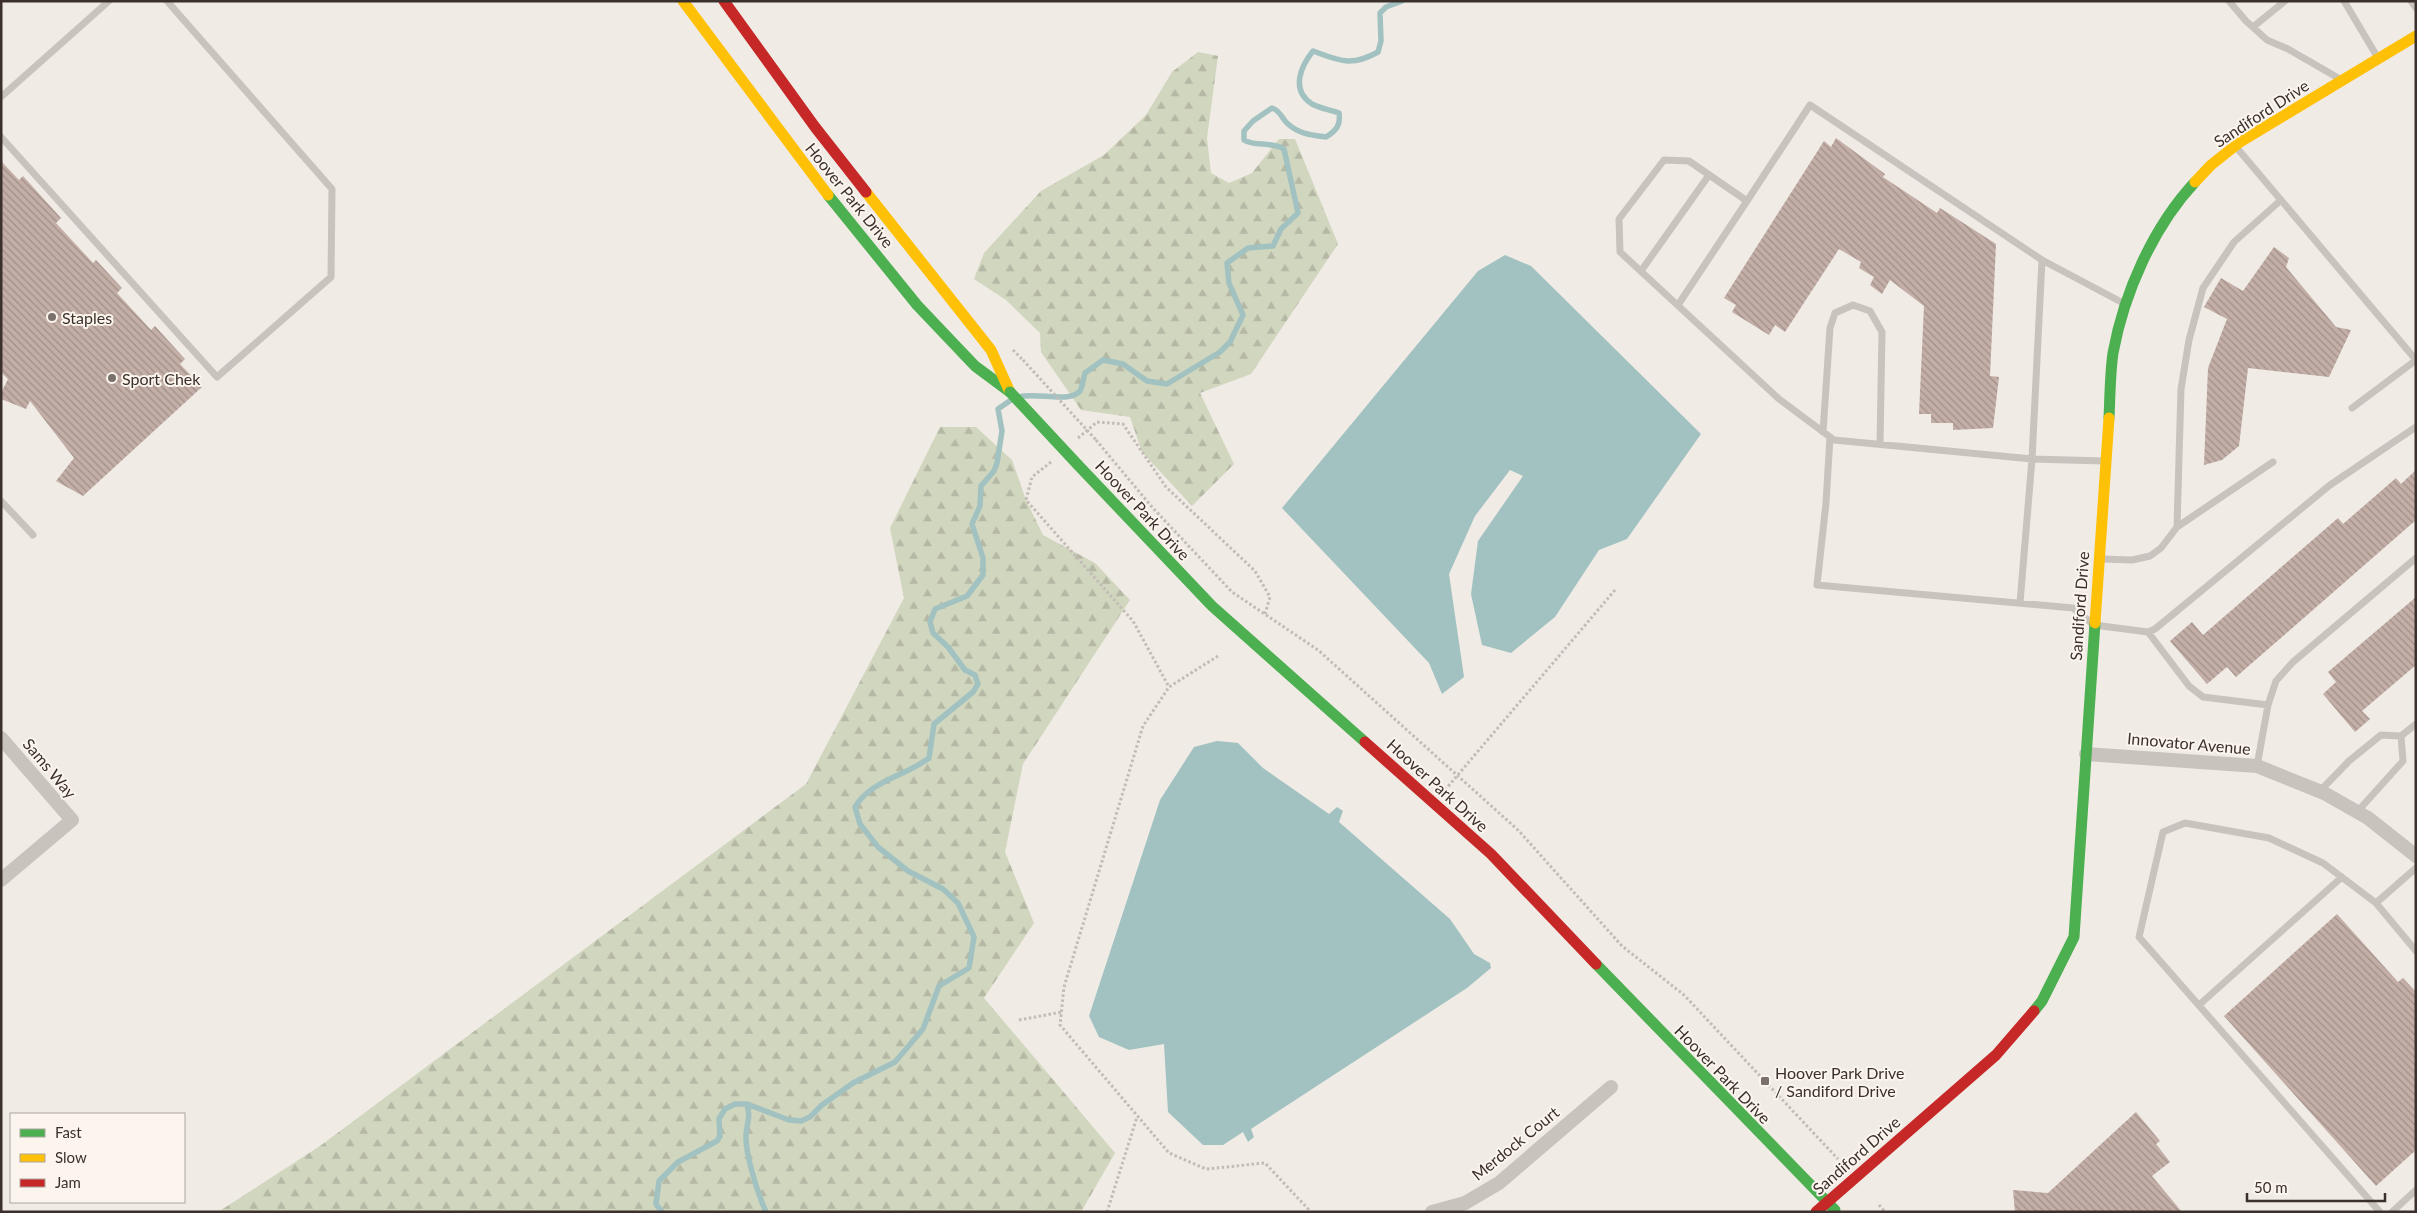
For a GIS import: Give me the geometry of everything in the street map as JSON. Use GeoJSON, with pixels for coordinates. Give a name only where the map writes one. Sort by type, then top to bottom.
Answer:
{"type":"FeatureCollection","features":[{"type":"Feature","properties":{"kind":"street","name":"Hoover Park Drive"},"geometry":{"type":"LineString","coordinates":[[682,1],[743,79],[798,157],[917,305],[975,366],[1010,392],[1212,606],[1491,854],[1682,1056],[1836,1212]]}},
{"type":"Feature","properties":{"kind":"street","name":"Hoover Park Drive"},"geometry":{"type":"LineString","coordinates":[[724,1],[768,59],[815,127],[991,350],[1010,392]]}},
{"type":"Feature","properties":{"kind":"street","name":"Sandiford Drive"},"geometry":{"type":"LineString","coordinates":[[1816,1212],[1996,1055],[2042,1000],[2074,937],[2113,354],[2125,304],[2136,274],[2172,208],[2211,165],[2236,146],[2416,36]]}},
{"type":"Feature","properties":{"kind":"street","name":"Sams Way"},"geometry":{"type":"LineString","coordinates":[[1,738],[72,820],[1,880]]}},
{"type":"Feature","properties":{"kind":"street","name":"Innovator Avenue"},"geometry":{"type":"LineString","coordinates":[[2086,754],[2257,766],[2320,791],[2357,812],[2416,856]]}},
{"type":"Feature","properties":{"kind":"street","name":"Merdock Court"},"geometry":{"type":"LineString","coordinates":[[1432,1212],[1465,1203],[1499,1183],[1611,1087]]}},
{"type":"Feature","properties":{"kind":"lane"},"geometry":{"type":"LineString","coordinates":[[1,97],[108,1]]}},
{"type":"Feature","properties":{"kind":"lane"},"geometry":{"type":"LineString","coordinates":[[1,137],[218,377],[331,277],[332,189],[168,1]]}},
{"type":"Feature","properties":{"kind":"lane"},"geometry":{"type":"LineString","coordinates":[[2230,1],[2267,40],[2288,49],[2342,80]]}},
{"type":"Feature","properties":{"kind":"lane"},"geometry":{"type":"LineString","coordinates":[[2253,27],[2285,1]]}},
{"type":"Feature","properties":{"kind":"lane"},"geometry":{"type":"LineString","coordinates":[[2344,1],[2378,58]]}},
{"type":"Feature","properties":{"kind":"lane"},"geometry":{"type":"LineString","coordinates":[[2411,1],[2416,8]]}},
{"type":"Feature","properties":{"kind":"lane"},"geometry":{"type":"LineString","coordinates":[[1678,305],[1810,105],[2042,260],[2125,304]]}},
{"type":"Feature","properties":{"kind":"lane"},"geometry":{"type":"LineString","coordinates":[[2236,146],[2416,360],[2352,408]]}},
{"type":"Feature","properties":{"kind":"lane"},"geometry":{"type":"LineString","coordinates":[[1747,201],[1689,161],[1664,160],[1619,219],[1620,252],[1779,399],[1834,440],[2032,459],[2105,461]]}},
{"type":"Feature","properties":{"kind":"lane"},"geometry":{"type":"LineString","coordinates":[[1641,271],[1709,175]]}},
{"type":"Feature","properties":{"kind":"lane"},"geometry":{"type":"LineString","coordinates":[[2177,527],[2182,389],[2189,340],[2204,288],[2234,242],[2281,200]]}},
{"type":"Feature","properties":{"kind":"lane"},"geometry":{"type":"LineString","coordinates":[[2020,603],[2032,459],[2042,260]]}},
{"type":"Feature","properties":{"kind":"lane"},"geometry":{"type":"LineString","coordinates":[[1823,432],[1830,328],[1835,313],[1853,305],[1870,311],[1882,332],[1880,444]]}},
{"type":"Feature","properties":{"kind":"lane"},"geometry":{"type":"LineString","coordinates":[[1830,437],[1826,503],[1816,585],[2073,608],[2094,625],[2148,632],[2155,630],[2330,485],[2416,428]]}},
{"type":"Feature","properties":{"kind":"lane"},"geometry":{"type":"LineString","coordinates":[[2098,559],[2132,560],[2150,556],[2161,548],[2177,527],[2273,462]]}},
{"type":"Feature","properties":{"kind":"lane"},"geometry":{"type":"LineString","coordinates":[[3,506],[33,535]]}},
{"type":"Feature","properties":{"kind":"lane"},"geometry":{"type":"LineString","coordinates":[[2257,766],[2268,705],[2276,681],[2293,662],[2416,558]]}},
{"type":"Feature","properties":{"kind":"lane"},"geometry":{"type":"LineString","coordinates":[[2148,632],[2189,686],[2203,697],[2268,705]]}},
{"type":"Feature","properties":{"kind":"lane"},"geometry":{"type":"LineString","coordinates":[[2320,791],[2349,761],[2381,735],[2401,736],[2416,724]]}},
{"type":"Feature","properties":{"kind":"lane"},"geometry":{"type":"LineString","coordinates":[[2357,812],[2403,761],[2401,736]]}},
{"type":"Feature","properties":{"kind":"lane"},"geometry":{"type":"LineString","coordinates":[[2380,1212],[2139,937],[2163,832],[2184,823],[2269,838],[2323,863],[2376,902],[2416,951]]}},
{"type":"Feature","properties":{"kind":"lane"},"geometry":{"type":"LineString","coordinates":[[2376,902],[2416,868]]}},
{"type":"Feature","properties":{"kind":"lane"},"geometry":{"type":"LineString","coordinates":[[2199,1005],[2342,877]]}},
{"type":"Feature","properties":{"kind":"lane"},"geometry":{"type":"LineString","coordinates":[[2392,1212],[2416,1190]]}},
{"type":"Feature","properties":{"kind":"path"},"geometry":{"type":"LineString","coordinates":[[1023,360],[1096,440],[1152,507],[1232,592],[1318,650],[1518,830],[1622,946],[1684,996],[1838,1159]]}},
{"type":"Feature","properties":{"kind":"path"},"geometry":{"type":"LineString","coordinates":[[1433,803],[1615,590]]}},
{"type":"Feature","properties":{"kind":"path"},"geometry":{"type":"LineString","coordinates":[[1218,656],[1169,687],[1143,726],[1064,987],[1060,1025],[1168,1153],[1206,1169],[1265,1163],[1311,1212]]}},
{"type":"Feature","properties":{"kind":"path"},"geometry":{"type":"LineString","coordinates":[[1019,1020],[1062,1012]]}},
{"type":"Feature","properties":{"kind":"path"},"geometry":{"type":"LineString","coordinates":[[1106,1212],[1138,1117]]}},
{"type":"Feature","properties":{"kind":"path"},"geometry":{"type":"LineString","coordinates":[[1879,1205],[1885,1212]]}},
{"type":"Feature","properties":{"kind":"green space"},"geometry":{"type":"Polygon","coordinates":[[[1198,52],[1218,56],[1207,138],[1211,173],[1229,183],[1252,173],[1279,139],[1295,139],[1338,244],[1251,374],[1200,393],[1234,464],[1192,506],[1142,452],[1130,417],[1081,410],[1041,352],[1040,333],[1006,300],[974,279],[984,253],[1041,191],[1104,155],[1146,115],[1172,72],[1198,52]]]}},
{"type":"Feature","properties":{"kind":"green space"},"geometry":{"type":"Polygon","coordinates":[[[940,427],[976,427],[1012,460],[1026,500],[1043,535],[1095,563],[1130,600],[1023,764],[1005,852],[1034,923],[984,998],[1115,1153],[1081,1212],[218,1212],[320,1146],[806,784],[904,598],[890,528],[940,427]]]}},
{"type":"Feature","properties":{"kind":"water"},"geometry":{"type":"Polygon","coordinates":[[[1505,255],[1531,266],[1701,434],[1627,539],[1599,550],[1555,617],[1511,653],[1482,645],[1471,594],[1478,541],[1523,476],[1510,470],[1475,516],[1449,574],[1464,677],[1442,694],[1429,663],[1282,508],[1478,271],[1505,255]]]}},
{"type":"Feature","properties":{"kind":"water"},"geometry":{"type":"Polygon","coordinates":[[[1217,741],[1238,743],[1263,768],[1329,814],[1337,807],[1343,811],[1339,822],[1450,919],[1474,954],[1490,963],[1491,968],[1467,988],[1251,1129],[1254,1137],[1248,1142],[1243,1132],[1223,1145],[1203,1145],[1168,1112],[1164,1044],[1129,1050],[1099,1037],[1089,1016],[1160,800],[1194,747],[1217,741]]]}},
{"type":"Feature","properties":{"kind":"building"},"geometry":{"type":"Polygon","coordinates":[[[1836,138],[1885,174],[1883,177],[1937,213],[1940,208],[1996,244],[1990,376],[1999,377],[1993,428],[1953,430],[1953,423],[1931,423],[1931,414],[1919,414],[1924,306],[1890,280],[1882,294],[1870,285],[1874,277],[1859,268],[1861,262],[1839,249],[1785,332],[1775,325],[1769,335],[1732,312],[1736,305],[1724,298],[1824,141],[1831,147],[1836,138]]]}},
{"type":"Feature","properties":{"kind":"building"},"geometry":{"type":"Polygon","coordinates":[[[1,161],[19,180],[23,176],[61,218],[56,223],[93,263],[96,260],[122,288],[117,293],[151,330],[155,326],[185,359],[180,364],[202,387],[83,496],[56,481],[74,458],[30,401],[26,409],[1,399],[1,393],[8,379],[1,372],[1,161]]]}},
{"type":"Feature","properties":{"kind":"building"},"geometry":{"type":"Polygon","coordinates":[[[2274,247],[2289,258],[2286,267],[2336,327],[2351,330],[2329,377],[2248,368],[2239,446],[2222,460],[2204,465],[2208,368],[2227,319],[2204,307],[2221,278],[2243,291],[2274,247]]]}},
{"type":"Feature","properties":{"kind":"building"},"geometry":{"type":"Polygon","coordinates":[[[2416,470],[2416,520],[2236,677],[2227,667],[2207,684],[2170,641],[2192,622],[2203,635],[2338,518],[2343,524],[2396,478],[2401,484],[2416,470]]]}},
{"type":"Feature","properties":{"kind":"building"},"geometry":{"type":"Polygon","coordinates":[[[2416,597],[2416,665],[2362,711],[2370,719],[2355,732],[2323,694],[2336,682],[2328,672],[2416,597]]]}},
{"type":"Feature","properties":{"kind":"building"},"geometry":{"type":"Polygon","coordinates":[[[2337,914],[2398,982],[2403,978],[2416,992],[2416,1150],[2376,1186],[2224,1016],[2337,914]]]}},
{"type":"Feature","properties":{"kind":"building"},"geometry":{"type":"Polygon","coordinates":[[[2136,1112],[2160,1141],[2156,1144],[2170,1162],[2152,1176],[2182,1212],[2015,1212],[2013,1190],[2048,1193],[2136,1112]]]}},
{"type":"Feature","properties":{"kind":"waterway"},"geometry":{"type":"LineString","coordinates":[[1019,397],[1067,397],[1074,395],[1079,392],[1085,373],[1103,360],[1123,364],[1147,381],[1167,384],[1220,352],[1230,342],[1243,315],[1229,283],[1227,263],[1248,248],[1273,246],[1281,229],[1298,213],[1284,149],[1273,145],[1248,142],[1244,140],[1244,131],[1253,121],[1272,108],[1288,124],[1301,132],[1326,137],[1333,132],[1338,124],[1339,113],[1312,104],[1301,92],[1299,85],[1305,64],[1313,51],[1345,61],[1360,60],[1378,52],[1381,41],[1380,13],[1386,7],[1402,1]]}},
{"type":"Feature","properties":{"kind":"waterway"},"geometry":{"type":"LineString","coordinates":[[662,1212],[656,1204],[659,1181],[678,1162],[717,1141],[720,1136],[719,1119],[725,1109],[735,1104],[747,1104],[789,1120],[801,1121],[810,1117],[822,1105],[853,1083],[895,1062],[923,1029],[939,986],[969,968],[974,937],[958,903],[943,889],[908,871],[878,847],[860,824],[855,807],[870,790],[879,784],[929,758],[934,724],[973,692],[978,684],[975,675],[965,670],[948,647],[933,633],[930,622],[935,609],[967,596],[983,575],[983,558],[972,524],[980,506],[981,486],[994,471],[997,463],[1002,431],[998,409],[1011,400]]}},
{"type":"Feature","properties":{"kind":"waterway"},"geometry":{"type":"LineString","coordinates":[[747,1104],[749,1113],[746,1143],[756,1185],[766,1212]]}},
{"type":"Feature","properties":{"kind":"traffic: fast"},"geometry":{"type":"LineString","coordinates":[[2109,418],[2113,353],[2118,330],[2133,284],[2153,240],[2166,219],[2195,182]]}},
{"type":"Feature","properties":{"kind":"traffic: fast"},"geometry":{"type":"LineString","coordinates":[[828,195],[917,305],[975,366],[1010,392]]}},
{"type":"Feature","properties":{"kind":"traffic: fast"},"geometry":{"type":"LineString","coordinates":[[1010,392],[1078,465]]}},
{"type":"Feature","properties":{"kind":"traffic: fast"},"geometry":{"type":"LineString","coordinates":[[1078,465],[1212,606],[1365,742]]}},
{"type":"Feature","properties":{"kind":"traffic: fast"},"geometry":{"type":"LineString","coordinates":[[2034,1011],[2042,1001],[2074,937],[2095,623]]}},
{"type":"Feature","properties":{"kind":"traffic: fast"},"geometry":{"type":"LineString","coordinates":[[1596,964],[1835,1210]]}},
{"type":"Feature","properties":{"kind":"traffic: slow"},"geometry":{"type":"LineString","coordinates":[[683,1],[828,195]]}},
{"type":"Feature","properties":{"kind":"traffic: slow"},"geometry":{"type":"LineString","coordinates":[[2195,182],[2211,165],[2240,142],[2416,36]]}},
{"type":"Feature","properties":{"kind":"traffic: slow"},"geometry":{"type":"LineString","coordinates":[[866,192],[991,350],[1009,390]]}},
{"type":"Feature","properties":{"kind":"traffic: slow"},"geometry":{"type":"LineString","coordinates":[[2095,623],[2109,418]]}},
{"type":"Feature","properties":{"kind":"traffic: jam"},"geometry":{"type":"LineString","coordinates":[[724,1],[815,127],[866,192]]}},
{"type":"Feature","properties":{"kind":"traffic: jam"},"geometry":{"type":"LineString","coordinates":[[1365,742],[1491,854],[1596,964]]}},
{"type":"Feature","properties":{"kind":"traffic: jam"},"geometry":{"type":"LineString","coordinates":[[1816,1212],[1996,1055],[2034,1011]]}},
{"type":"Feature","properties":{"kind":"place","name":"Staples"},"geometry":{"type":"Point","coordinates":[52,317]}},
{"type":"Feature","properties":{"kind":"place","name":"Sport Chek"},"geometry":{"type":"Point","coordinates":[112,378]}},
{"type":"Feature","properties":{"kind":"place","name":"Hoover Park Drive / Sandiford Drive"},"geometry":{"type":"Point","coordinates":[1765,1081]}}]}
